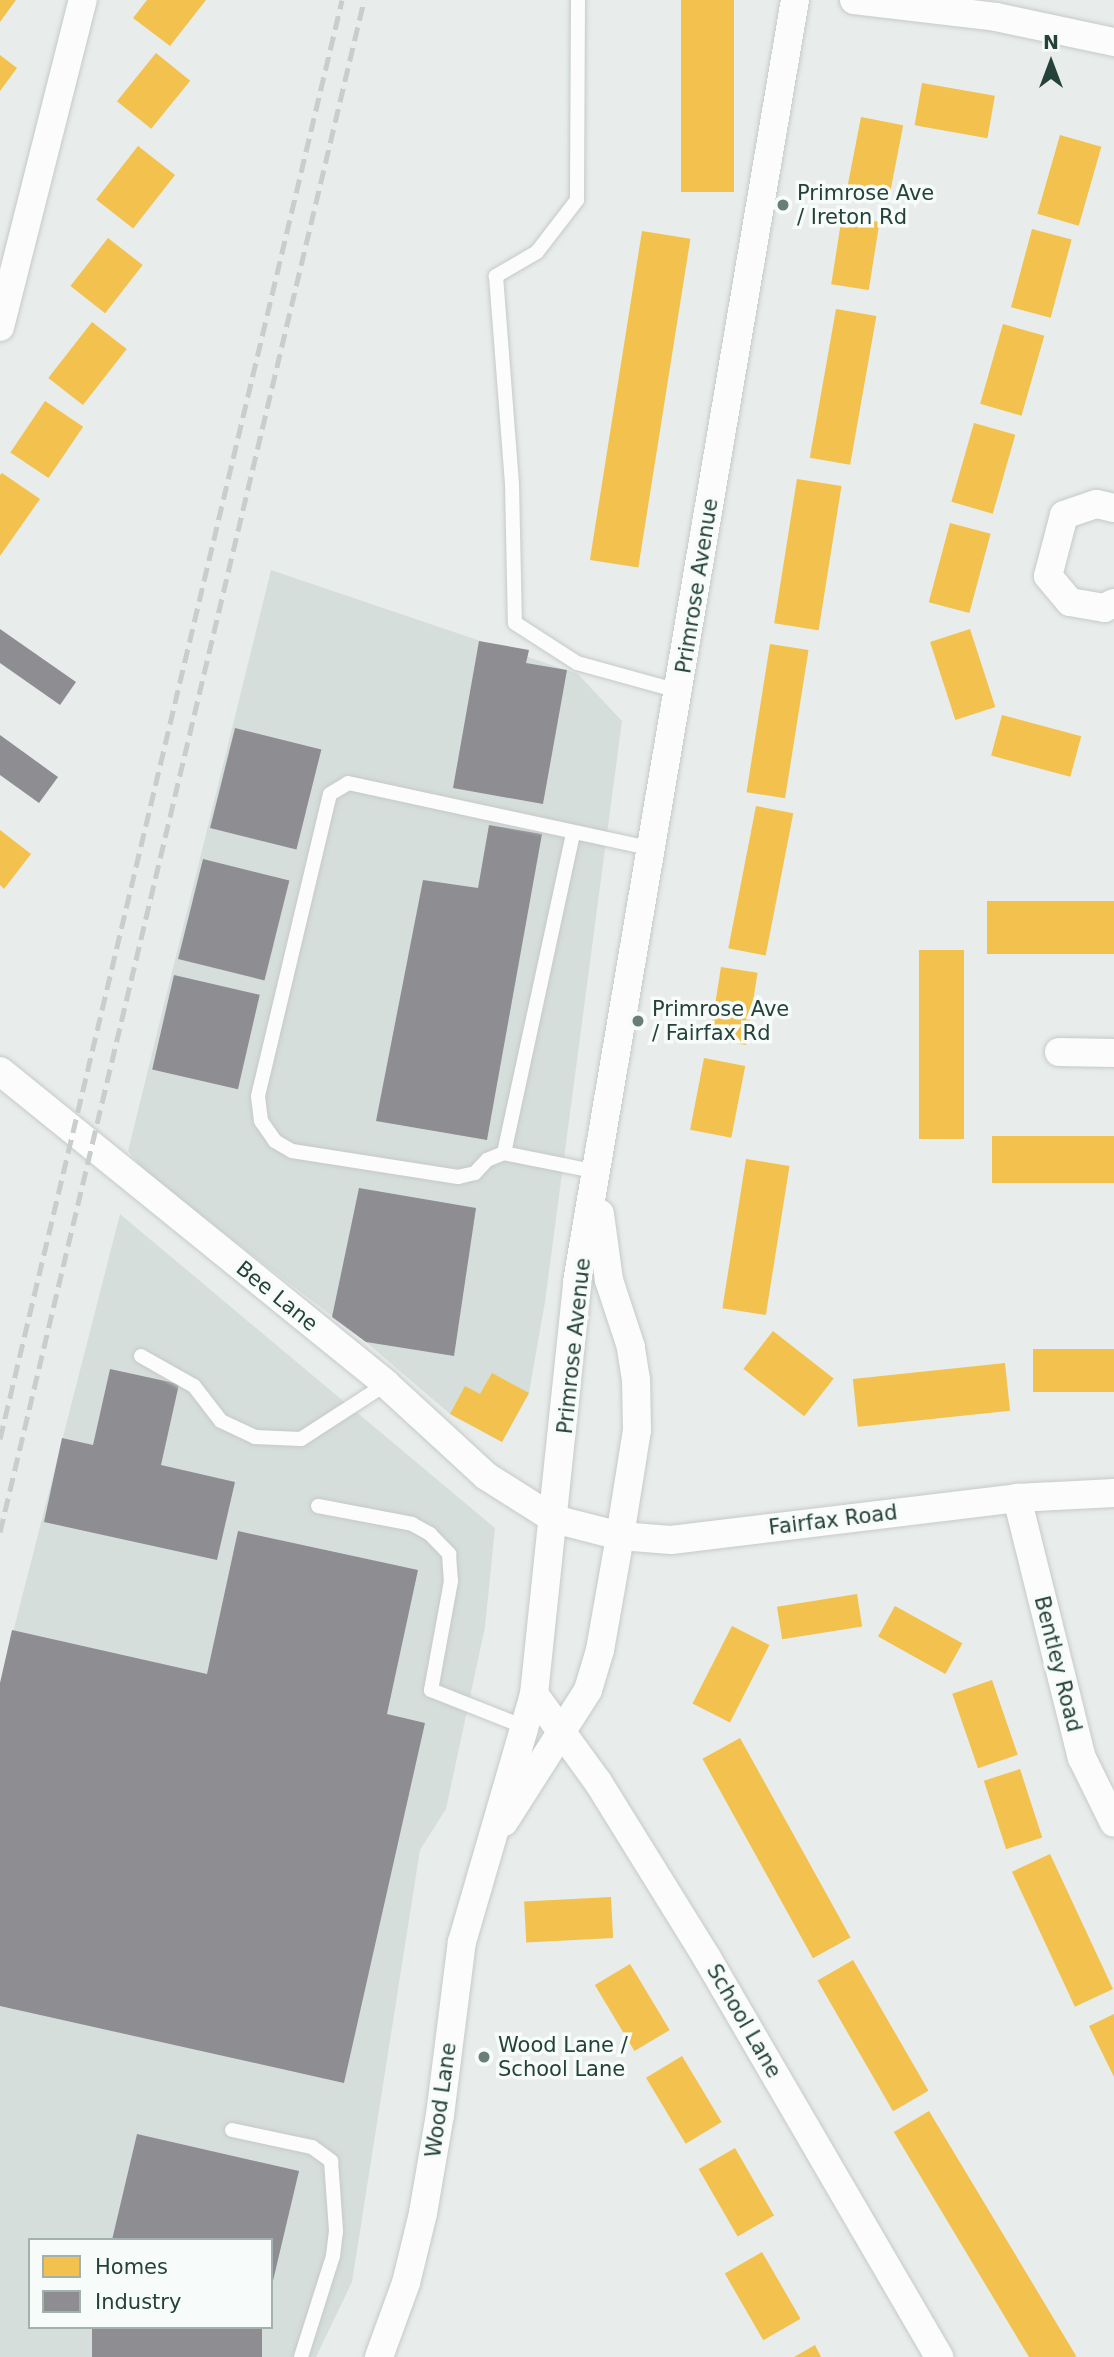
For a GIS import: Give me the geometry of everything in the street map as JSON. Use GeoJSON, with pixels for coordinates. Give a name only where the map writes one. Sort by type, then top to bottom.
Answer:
{"type":"FeatureCollection","features":[{"type":"Feature","properties":{"kind":"street"},"geometry":{"type":"LineString","coordinates":[[0,327],[83,0]]}},
{"type":"Feature","properties":{"kind":"street","name":"Primrose Avenue"},"geometry":{"type":"LineString","coordinates":[[554,1519],[578,1282],[795,0]]}},
{"type":"Feature","properties":{"kind":"street"},"geometry":{"type":"LineString","coordinates":[[855,0],[996,17],[1114,42]]}},
{"type":"Feature","properties":{"kind":"street"},"geometry":{"type":"LineString","coordinates":[[1114,505],[1096,504],[1064,515],[1048,576],[1070,602],[1104,608],[1114,603]]}},
{"type":"Feature","properties":{"kind":"street"},"geometry":{"type":"LineString","coordinates":[[1059,1052],[1114,1053]]}},
{"type":"Feature","properties":{"kind":"street","name":"Bee Lane"},"geometry":{"type":"LineString","coordinates":[[0,1071],[386,1384],[486,1476],[554,1519]]}},
{"type":"Feature","properties":{"kind":"street","name":"Primrose Avenue"},"geometry":{"type":"LineString","coordinates":[[598,1172],[608,1280],[631,1347],[636,1380],[637,1430],[620,1536]]}},
{"type":"Feature","properties":{"kind":"street","name":"Fairfax Road"},"geometry":{"type":"LineString","coordinates":[[554,1519],[620,1536],[671,1540],[1017,1498],[1114,1493]]}},
{"type":"Feature","properties":{"kind":"street","name":"Bentley Road"},"geometry":{"type":"LineString","coordinates":[[1017,1498],[1082,1758],[1114,1823]]}},
{"type":"Feature","properties":{"kind":"street","name":"Wood Lane"},"geometry":{"type":"LineString","coordinates":[[379,2357],[406,2283],[423,2213],[440,2115],[462,1942],[522,1726],[534,1694],[554,1519]]}},
{"type":"Feature","properties":{"kind":"street","name":"Wood Lane"},"geometry":{"type":"LineString","coordinates":[[491,1840],[563,1735],[588,1690],[600,1650],[620,1536]]}},
{"type":"Feature","properties":{"kind":"street","name":"School Lane"},"geometry":{"type":"LineString","coordinates":[[534,1694],[598,1782],[707,1958],[939,2357]]}},
{"type":"Feature","properties":{"kind":"lane"},"geometry":{"type":"LineString","coordinates":[[579,0],[578,200],[537,252],[496,276],[512,484],[515,623],[578,663],[679,691]]}},
{"type":"Feature","properties":{"kind":"lane"},"geometry":{"type":"LineString","coordinates":[[598,1172],[504,1153],[487,1160],[475,1173],[458,1177],[292,1152],[275,1141],[261,1121],[258,1096],[330,794],[348,783],[573,835],[653,849]]}},
{"type":"Feature","properties":{"kind":"lane"},"geometry":{"type":"LineString","coordinates":[[504,1153],[573,835]]}},
{"type":"Feature","properties":{"kind":"lane"},"geometry":{"type":"LineString","coordinates":[[141,1356],[194,1385],[221,1421],[255,1437],[301,1439],[386,1384]]}},
{"type":"Feature","properties":{"kind":"lane"},"geometry":{"type":"LineString","coordinates":[[318,1506],[412,1524],[449,1554],[451,1581],[431,1690],[522,1726]]}},
{"type":"Feature","properties":{"kind":"lane"},"geometry":{"type":"LineString","coordinates":[[232,2130],[312,2147],[331,2161],[335,2244],[300,2357]]}},
{"type":"Feature","properties":{"kind":"shaded area"},"geometry":{"type":"Polygon","coordinates":[[[271,570],[578,674],[622,721],[545,1302],[529,1393],[502,1442],[450,1414],[366,1342],[148,1175],[128,1151],[271,570]]]}},
{"type":"Feature","properties":{"kind":"shaded area"},"geometry":{"type":"Polygon","coordinates":[[[120,1214],[495,1528],[485,1627],[446,1809],[420,1850],[352,2282],[316,2357],[0,2357],[0,1683],[120,1214]]]}},
{"type":"Feature","properties":{"kind":"building: Homes"},"geometry":{"type":"Polygon","coordinates":[[[0,0],[16,0],[0,22],[0,0]]]}},
{"type":"Feature","properties":{"kind":"building: Homes"},"geometry":{"type":"Polygon","coordinates":[[[147,0],[206,0],[170,46],[133,18],[147,0]]]}},
{"type":"Feature","properties":{"kind":"building: Homes"},"geometry":{"type":"Polygon","coordinates":[[[681,0],[734,0],[734,192],[681,192],[681,0]]]}},
{"type":"Feature","properties":{"kind":"building: Homes"},"geometry":{"type":"Polygon","coordinates":[[[156,53],[190,81],[151,129],[117,101],[156,53]]]}},
{"type":"Feature","properties":{"kind":"building: Homes"},"geometry":{"type":"Polygon","coordinates":[[[0,55],[17,68],[0,91],[0,55]]]}},
{"type":"Feature","properties":{"kind":"building: Homes"},"geometry":{"type":"Polygon","coordinates":[[[922,83],[995,96],[987,138],[915,125],[922,83]]]}},
{"type":"Feature","properties":{"kind":"building: Homes"},"geometry":{"type":"Polygon","coordinates":[[[861,117],[903,125],[888,203],[846,195],[861,117]]]}},
{"type":"Feature","properties":{"kind":"building: Homes"},"geometry":{"type":"Polygon","coordinates":[[[1060,135],[1101,147],[1079,226],[1037,214],[1060,135]]]}},
{"type":"Feature","properties":{"kind":"building: Homes"},"geometry":{"type":"Polygon","coordinates":[[[138,146],[175,175],[133,229],[96,200],[138,146]]]}},
{"type":"Feature","properties":{"kind":"building: Homes"},"geometry":{"type":"Polygon","coordinates":[[[842,216],[880,222],[869,290],[831,284],[842,216]]]}},
{"type":"Feature","properties":{"kind":"building: Homes"},"geometry":{"type":"Polygon","coordinates":[[[1032,229],[1072,240],[1051,318],[1011,307],[1032,229]]]}},
{"type":"Feature","properties":{"kind":"building: Homes"},"geometry":{"type":"Polygon","coordinates":[[[642,231],[690,239],[638,568],[590,560],[642,231]]]}},
{"type":"Feature","properties":{"kind":"building: Homes"},"geometry":{"type":"Polygon","coordinates":[[[108,238],[143,265],[105,313],[70,286],[108,238]]]}},
{"type":"Feature","properties":{"kind":"building: Homes"},"geometry":{"type":"Polygon","coordinates":[[[836,309],[876,316],[850,465],[810,458],[836,309]]]}},
{"type":"Feature","properties":{"kind":"building: Homes"},"geometry":{"type":"Polygon","coordinates":[[[92,322],[127,349],[83,405],[48,378],[92,322]]]}},
{"type":"Feature","properties":{"kind":"building: Homes"},"geometry":{"type":"Polygon","coordinates":[[[1003,324],[1044,336],[1021,416],[980,404],[1003,324]]]}},
{"type":"Feature","properties":{"kind":"building: Homes"},"geometry":{"type":"Polygon","coordinates":[[[45,401],[83,427],[48,478],[10,452],[45,401]]]}},
{"type":"Feature","properties":{"kind":"building: Homes"},"geometry":{"type":"Polygon","coordinates":[[[974,423],[1015,435],[993,514],[951,502],[974,423]]]}},
{"type":"Feature","properties":{"kind":"building: Homes"},"geometry":{"type":"Polygon","coordinates":[[[2,473],[40,499],[0,556],[0,475],[2,473]]]}},
{"type":"Feature","properties":{"kind":"building: Homes"},"geometry":{"type":"Polygon","coordinates":[[[797,479],[841,486],[819,630],[774,623],[797,479]]]}},
{"type":"Feature","properties":{"kind":"building: Homes"},"geometry":{"type":"Polygon","coordinates":[[[950,523],[991,534],[969,613],[929,602],[950,523]]]}},
{"type":"Feature","properties":{"kind":"building: Homes"},"geometry":{"type":"Polygon","coordinates":[[[970,629],[995,707],[955,720],[930,642],[970,629]]]}},
{"type":"Feature","properties":{"kind":"building: Homes"},"geometry":{"type":"Polygon","coordinates":[[[770,644],[809,650],[785,798],[747,792],[770,644]]]}},
{"type":"Feature","properties":{"kind":"building: Homes"},"geometry":{"type":"Polygon","coordinates":[[[1002,715],[1081,736],[1070,777],[991,756],[1002,715]]]}},
{"type":"Feature","properties":{"kind":"building: Homes"},"geometry":{"type":"Polygon","coordinates":[[[756,806],[793,813],[766,956],[728,948],[756,806]]]}},
{"type":"Feature","properties":{"kind":"building: Homes"},"geometry":{"type":"Polygon","coordinates":[[[0,830],[31,854],[4,889],[0,885],[0,830]]]}},
{"type":"Feature","properties":{"kind":"building: Homes"},"geometry":{"type":"Polygon","coordinates":[[[987,901],[1114,901],[1114,954],[987,954],[987,901]]]}},
{"type":"Feature","properties":{"kind":"building: Homes"},"geometry":{"type":"Polygon","coordinates":[[[919,950],[964,950],[964,1139],[919,1139],[919,950]]]}},
{"type":"Feature","properties":{"kind":"building: Homes"},"geometry":{"type":"Polygon","coordinates":[[[721,967],[758,973],[746,1045],[710,1039],[721,967]]]}},
{"type":"Feature","properties":{"kind":"building: Homes"},"geometry":{"type":"Polygon","coordinates":[[[704,1058],[745,1066],[731,1138],[690,1130],[704,1058]]]}},
{"type":"Feature","properties":{"kind":"building: Homes"},"geometry":{"type":"Polygon","coordinates":[[[992,1136],[1114,1136],[1114,1183],[992,1183],[992,1136]]]}},
{"type":"Feature","properties":{"kind":"building: Homes"},"geometry":{"type":"Polygon","coordinates":[[[746,1159],[789,1166],[766,1315],[722,1308],[746,1159]]]}},
{"type":"Feature","properties":{"kind":"building: Homes"},"geometry":{"type":"Polygon","coordinates":[[[773,1331],[834,1378],[804,1416],[743,1369],[773,1331]]]}},
{"type":"Feature","properties":{"kind":"building: Homes"},"geometry":{"type":"Polygon","coordinates":[[[1033,1349],[1114,1349],[1114,1392],[1033,1392],[1033,1349]]]}},
{"type":"Feature","properties":{"kind":"building: Homes"},"geometry":{"type":"Polygon","coordinates":[[[1005,1363],[1010,1411],[858,1427],[853,1379],[1005,1363]]]}},
{"type":"Feature","properties":{"kind":"building: Homes"},"geometry":{"type":"Polygon","coordinates":[[[492,1373],[529,1393],[502,1442],[450,1414],[465,1386],[480,1394],[492,1373]]]}},
{"type":"Feature","properties":{"kind":"building: Homes"},"geometry":{"type":"Polygon","coordinates":[[[857,1594],[862,1627],[782,1639],[777,1607],[857,1594]]]}},
{"type":"Feature","properties":{"kind":"building: Homes"},"geometry":{"type":"Polygon","coordinates":[[[895,1606],[962,1643],[945,1674],[878,1637],[895,1606]]]}},
{"type":"Feature","properties":{"kind":"building: Homes"},"geometry":{"type":"Polygon","coordinates":[[[732,1626],[769,1645],[730,1723],[693,1704],[732,1626]]]}},
{"type":"Feature","properties":{"kind":"building: Homes"},"geometry":{"type":"Polygon","coordinates":[[[992,1680],[1018,1755],[978,1768],[952,1694],[992,1680]]]}},
{"type":"Feature","properties":{"kind":"building: Homes"},"geometry":{"type":"Polygon","coordinates":[[[740,1738],[851,1937],[813,1958],[702,1759],[740,1738]]]}},
{"type":"Feature","properties":{"kind":"building: Homes"},"geometry":{"type":"Polygon","coordinates":[[[1020,1769],[1042,1837],[1006,1849],[984,1781],[1020,1769]]]}},
{"type":"Feature","properties":{"kind":"building: Homes"},"geometry":{"type":"Polygon","coordinates":[[[1050,1854],[1113,1989],[1075,2007],[1012,1872],[1050,1854]]]}},
{"type":"Feature","properties":{"kind":"building: Homes"},"geometry":{"type":"Polygon","coordinates":[[[611,1897],[613,1938],[526,1942],[524,1902],[611,1897]]]}},
{"type":"Feature","properties":{"kind":"building: Homes"},"geometry":{"type":"Polygon","coordinates":[[[853,1960],[928,2091],[893,2111],[817,1981],[853,1960]]]}},
{"type":"Feature","properties":{"kind":"building: Homes"},"geometry":{"type":"Polygon","coordinates":[[[630,1964],[670,2030],[635,2051],[595,1985],[630,1964]]]}},
{"type":"Feature","properties":{"kind":"building: Homes"},"geometry":{"type":"Polygon","coordinates":[[[1114,2014],[1114,2077],[1089,2026],[1114,2014]]]}},
{"type":"Feature","properties":{"kind":"building: Homes"},"geometry":{"type":"Polygon","coordinates":[[[682,2056],[722,2122],[686,2144],[646,2078],[682,2056]]]}},
{"type":"Feature","properties":{"kind":"building: Homes"},"geometry":{"type":"Polygon","coordinates":[[[929,2111],[1076,2356],[1029,2357],[894,2132],[929,2111]]]}},
{"type":"Feature","properties":{"kind":"building: Homes"},"geometry":{"type":"Polygon","coordinates":[[[735,2148],[774,2216],[738,2237],[699,2169],[735,2148]]]}},
{"type":"Feature","properties":{"kind":"building: Homes"},"geometry":{"type":"Polygon","coordinates":[[[762,2252],[800,2319],[763,2340],[725,2274],[762,2252]]]}},
{"type":"Feature","properties":{"kind":"building: Homes"},"geometry":{"type":"Polygon","coordinates":[[[815,2345],[821,2357],[794,2357],[815,2345]]]}},
{"type":"Feature","properties":{"kind":"building: Industry"},"geometry":{"type":"Polygon","coordinates":[[[0,629],[76,682],[60,705],[0,663],[0,629]]]}},
{"type":"Feature","properties":{"kind":"building: Industry"},"geometry":{"type":"Polygon","coordinates":[[[479,641],[529,650],[526,663],[567,670],[543,804],[453,788],[479,641]]]}},
{"type":"Feature","properties":{"kind":"building: Industry"},"geometry":{"type":"Polygon","coordinates":[[[235,728],[321,750],[296,849],[210,828],[235,728]]]}},
{"type":"Feature","properties":{"kind":"building: Industry"},"geometry":{"type":"Polygon","coordinates":[[[0,735],[58,777],[39,803],[0,775],[0,735]]]}},
{"type":"Feature","properties":{"kind":"building: Industry"},"geometry":{"type":"Polygon","coordinates":[[[489,825],[542,834],[487,1140],[376,1121],[423,880],[478,888],[489,825]]]}},
{"type":"Feature","properties":{"kind":"building: Industry"},"geometry":{"type":"Polygon","coordinates":[[[203,859],[289,881],[264,980],[178,959],[203,859]]]}},
{"type":"Feature","properties":{"kind":"building: Industry"},"geometry":{"type":"Polygon","coordinates":[[[174,975],[260,995],[238,1089],[152,1070],[174,975]]]}},
{"type":"Feature","properties":{"kind":"building: Industry"},"geometry":{"type":"Polygon","coordinates":[[[359,1188],[476,1208],[454,1356],[366,1342],[332,1317],[359,1188]]]}},
{"type":"Feature","properties":{"kind":"building: Industry"},"geometry":{"type":"Polygon","coordinates":[[[110,1369],[179,1384],[161,1465],[235,1482],[217,1560],[44,1522],[62,1438],[93,1445],[110,1369]]]}},
{"type":"Feature","properties":{"kind":"building: Industry"},"geometry":{"type":"Polygon","coordinates":[[[238,1531],[418,1570],[387,1714],[425,1723],[344,2083],[0,2006],[0,1683],[12,1630],[207,1674],[238,1531]]]}},
{"type":"Feature","properties":{"kind":"building: Industry"},"geometry":{"type":"Polygon","coordinates":[[[137,2134],[299,2171],[273,2281],[273,2238],[112,2238],[137,2134]]]}},
{"type":"Feature","properties":{"kind":"building: Industry"},"geometry":{"type":"Polygon","coordinates":[[[92,2329],[262,2329],[262,2357],[92,2357],[92,2329]]]}},
{"type":"Feature","properties":{"kind":"railway"},"geometry":{"type":"LineString","coordinates":[[0,1439],[342,0]]}},
{"type":"Feature","properties":{"kind":"railway"},"geometry":{"type":"LineString","coordinates":[[0,1532],[364,0]]}},
{"type":"Feature","properties":{"kind":"place","name":"Primrose Ave / Ireton Rd"},"geometry":{"type":"Point","coordinates":[783,205]}},
{"type":"Feature","properties":{"kind":"place","name":"Primrose Ave / Fairfax Rd"},"geometry":{"type":"Point","coordinates":[638,1021]}},
{"type":"Feature","properties":{"kind":"place","name":"Wood Lane / School Lane"},"geometry":{"type":"Point","coordinates":[484,2057]}}]}
